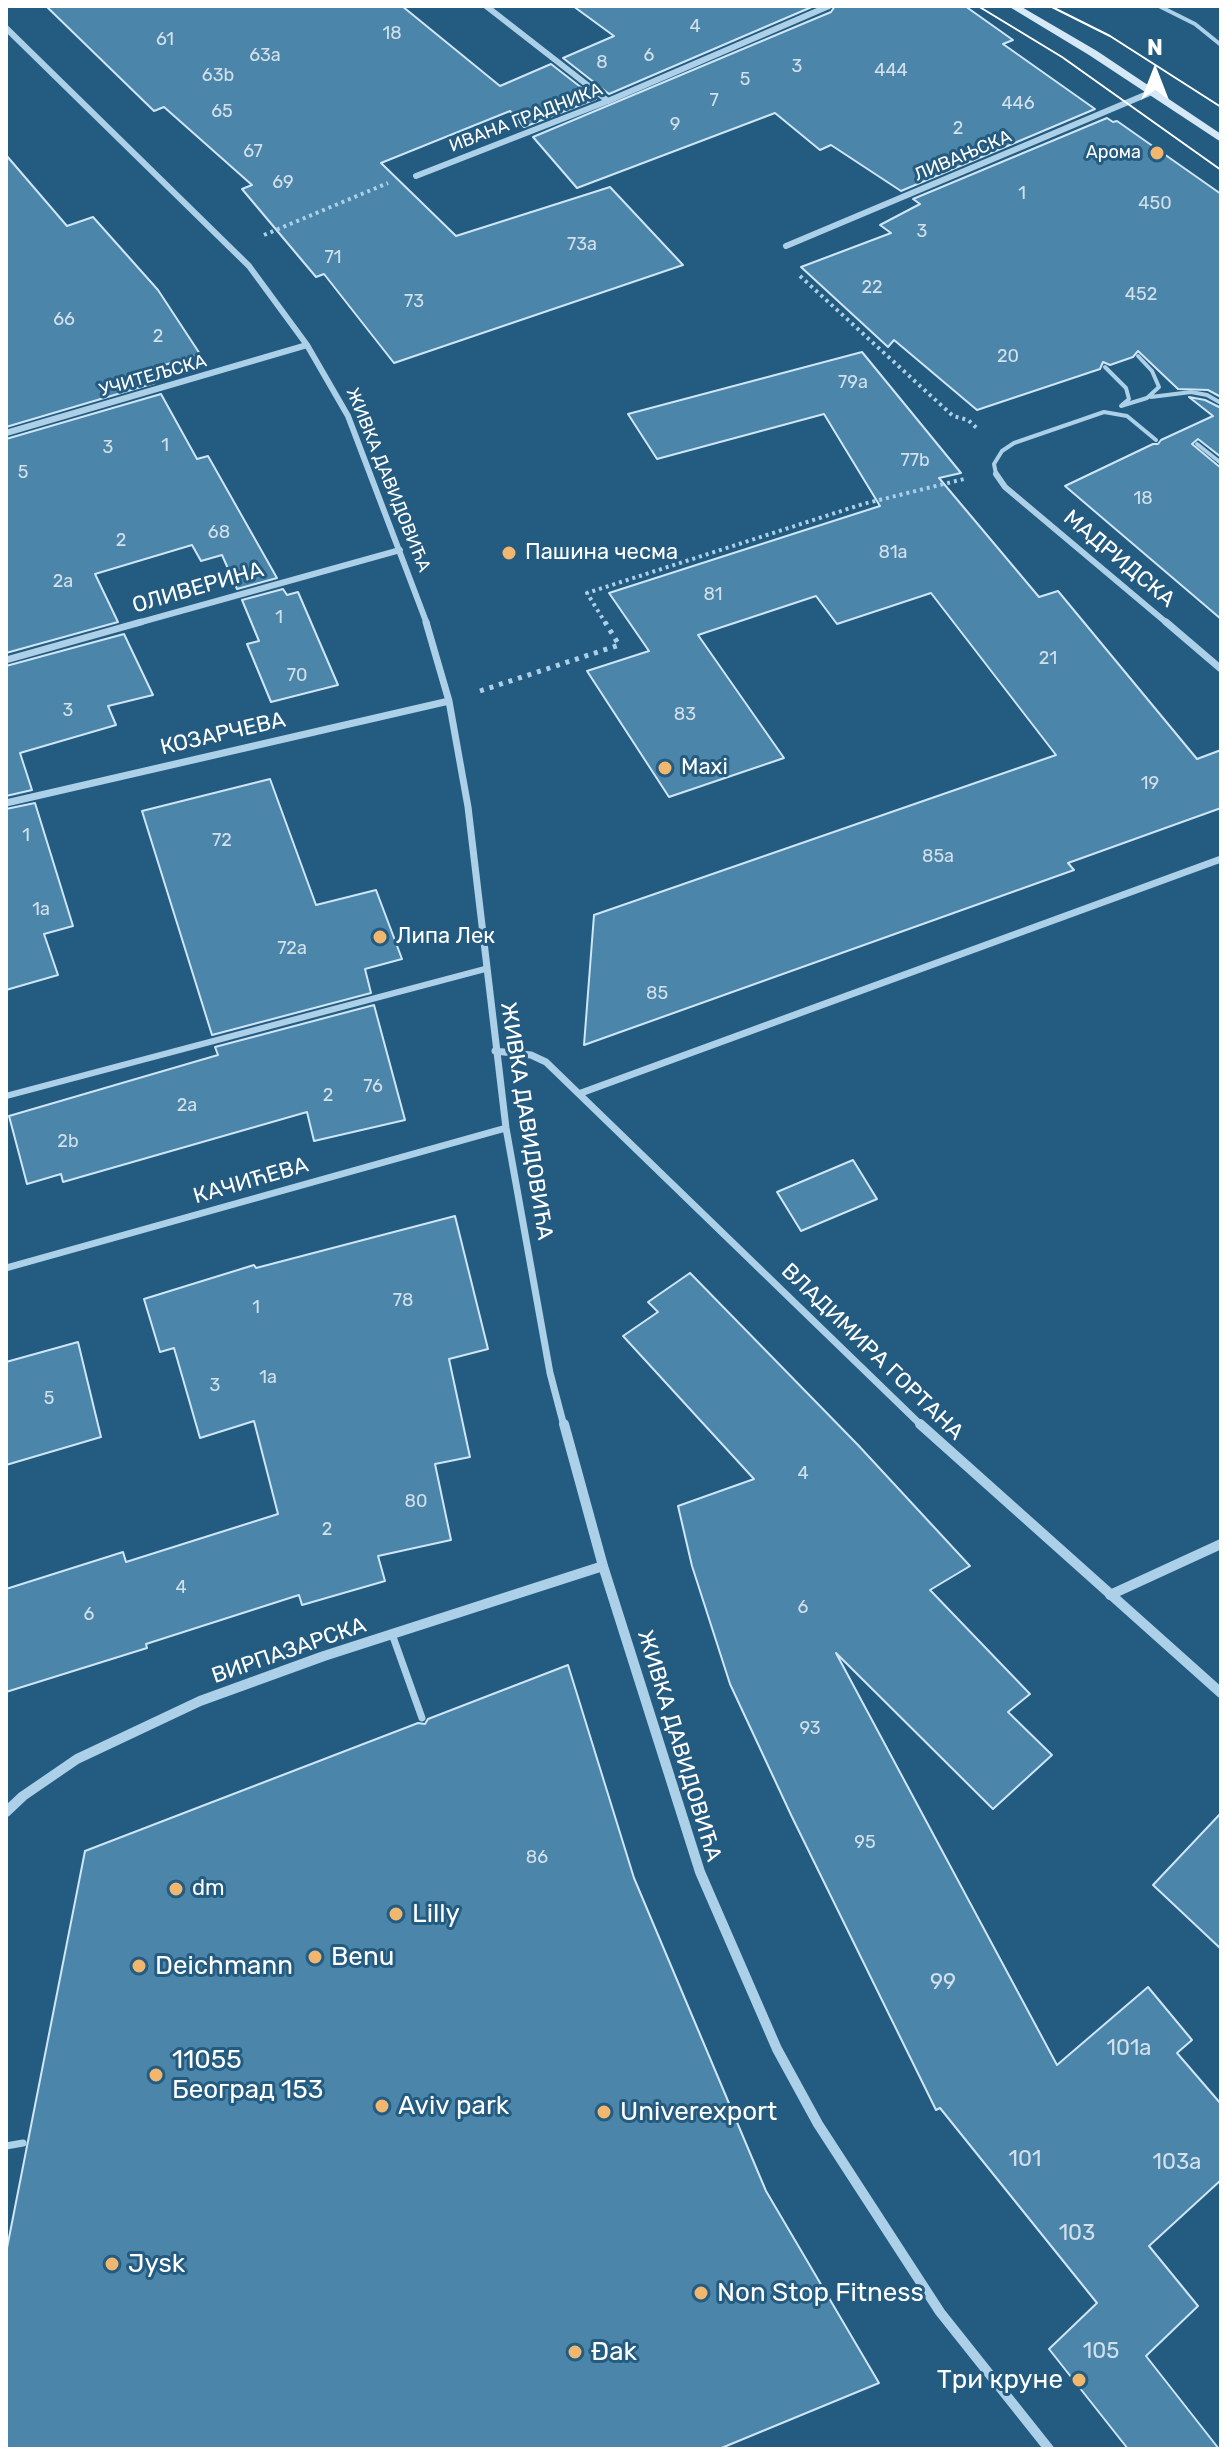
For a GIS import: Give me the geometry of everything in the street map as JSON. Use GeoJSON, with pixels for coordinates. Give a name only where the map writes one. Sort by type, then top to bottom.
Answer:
{"type":"FeatureCollection","features":[{"type":"Feature","properties":{"kind":"main road"},"geometry":{"type":"LineString","coordinates":[[1013,6],[1050,25],[1221,139]]}},
{"type":"Feature","properties":{"kind":"street"},"geometry":{"type":"LineString","coordinates":[[486,6],[608,101]]}},
{"type":"Feature","properties":{"kind":"street","name":"ИВАНА ГРАДНИКА"},"geometry":{"type":"LineString","coordinates":[[416,176],[608,101],[829,6]]}},
{"type":"Feature","properties":{"kind":"street","name":"ЖИВКА ДАВИДОВИЋА"},"geometry":{"type":"LineString","coordinates":[[6,28],[267,288],[307,345],[348,416],[426,621],[449,701],[468,807],[506,1128],[550,1373],[603,1566],[700,1872],[777,2049],[818,2124],[940,2312],[1049,2449]]}},
{"type":"Feature","properties":{"kind":"street","name":"ЛИВАЊСКА"},"geometry":{"type":"LineString","coordinates":[[786,246],[1152,92]]}},
{"type":"Feature","properties":{"kind":"street","name":"УЧИТЕЉСКА"},"geometry":{"type":"LineString","coordinates":[[6,433],[307,345]]}},
{"type":"Feature","properties":{"kind":"street","name":"МАДРИДСКА"},"geometry":{"type":"LineString","coordinates":[[996,474],[1005,487],[1221,669]]}},
{"type":"Feature","properties":{"kind":"street","name":"ОЛИВЕРИНА"},"geometry":{"type":"LineString","coordinates":[[6,660],[400,550]]}},
{"type":"Feature","properties":{"kind":"street","name":"КОЗАРЧЕВА"},"geometry":{"type":"LineString","coordinates":[[6,803],[449,701]]}},
{"type":"Feature","properties":{"kind":"street"},"geometry":{"type":"LineString","coordinates":[[581,1093],[1221,859]]}},
{"type":"Feature","properties":{"kind":"street","name":"ВЛАДИМИРА ГОРТАНА"},"geometry":{"type":"LineString","coordinates":[[495,1051],[531,1055],[546,1062],[878,1386],[1221,1693]]}},
{"type":"Feature","properties":{"kind":"street","name":"КАЧИЋЕВА"},"geometry":{"type":"LineString","coordinates":[[6,1268],[506,1128]]}},
{"type":"Feature","properties":{"kind":"street"},"geometry":{"type":"LineString","coordinates":[[1110,1595],[1221,1544]]}},
{"type":"Feature","properties":{"kind":"street","name":"ВИРПАЗАРСКА"},"geometry":{"type":"LineString","coordinates":[[6,1812],[23,1796],[77,1759],[200,1701],[392,1634],[603,1566]]}},
{"type":"Feature","properties":{"kind":"lane"},"geometry":{"type":"LineString","coordinates":[[1159,6],[1195,24],[1221,45]]}},
{"type":"Feature","properties":{"kind":"lane"},"geometry":{"type":"LineString","coordinates":[[1138,356],[1152,371],[1159,387],[1147,398]]}},
{"type":"Feature","properties":{"kind":"lane"},"geometry":{"type":"LineString","coordinates":[[1105,367],[1126,388],[1129,399],[1121,406]]}},
{"type":"Feature","properties":{"kind":"lane"},"geometry":{"type":"LineString","coordinates":[[996,474],[994,464],[1002,451],[1031,435],[1121,406],[1172,392],[1207,395],[1221,403]]}},
{"type":"Feature","properties":{"kind":"lane"},"geometry":{"type":"LineString","coordinates":[[1104,412],[1127,416],[1156,440]]}},
{"type":"Feature","properties":{"kind":"lane"},"geometry":{"type":"LineString","coordinates":[[1197,444],[1221,463]]}},
{"type":"Feature","properties":{"kind":"lane"},"geometry":{"type":"LineString","coordinates":[[6,1096],[485,969]]}},
{"type":"Feature","properties":{"kind":"lane"},"geometry":{"type":"LineString","coordinates":[[392,1634],[422,1718]]}},
{"type":"Feature","properties":{"kind":"lane"},"geometry":{"type":"LineString","coordinates":[[6,2146],[23,2143]]}},
{"type":"Feature","properties":{"kind":"path"},"geometry":{"type":"LineString","coordinates":[[231,249],[385,184],[416,176]]}},
{"type":"Feature","properties":{"kind":"path"},"geometry":{"type":"LineString","coordinates":[[786,246],[783,256],[786,264],[953,416],[968,420],[1002,451]]}},
{"type":"Feature","properties":{"kind":"path"},"geometry":{"type":"LineString","coordinates":[[449,701],[619,645],[587,593],[863,504],[941,483]]}},
{"type":"Feature","properties":{"kind":"building"},"geometry":{"type":"Polygon","coordinates":[[[46,6],[402,6],[500,86],[551,64],[596,99],[524,127],[510,111],[381,163],[456,236],[610,187],[683,265],[394,363],[324,274],[316,277],[242,189],[252,185],[164,107],[154,111],[46,6]]]}},
{"type":"Feature","properties":{"kind":"building"},"geometry":{"type":"Polygon","coordinates":[[[573,6],[814,6],[609,94],[563,58],[614,36],[573,6]]]}},
{"type":"Feature","properties":{"kind":"building"},"geometry":{"type":"Polygon","coordinates":[[[835,6],[965,6],[1013,40],[1003,44],[1095,109],[901,191],[831,145],[820,150],[775,113],[577,188],[533,137],[831,12],[835,6]]]}},
{"type":"Feature","properties":{"kind":"building"},"geometry":{"type":"Polygon","coordinates":[[[1107,118],[1117,121],[1221,194],[1221,397],[1208,390],[1178,389],[1138,351],[1133,357],[1110,365],[1103,362],[1100,369],[977,410],[894,340],[888,347],[801,267],[891,233],[880,225],[920,204],[913,199],[1107,118]]]}},
{"type":"Feature","properties":{"kind":"building"},"geometry":{"type":"Polygon","coordinates":[[[6,155],[67,226],[93,217],[158,290],[200,354],[148,370],[155,383],[6,427],[6,155]]]}},
{"type":"Feature","properties":{"kind":"building"},"geometry":{"type":"Polygon","coordinates":[[[862,352],[961,473],[939,478],[1039,597],[1058,591],[1197,759],[1221,750],[1221,808],[1068,863],[1074,870],[584,1045],[594,915],[1056,755],[931,593],[837,624],[816,596],[698,635],[784,758],[669,797],[587,671],[649,651],[609,593],[880,506],[824,414],[657,459],[628,414],[862,352]]]}},
{"type":"Feature","properties":{"kind":"building"},"geometry":{"type":"Polygon","coordinates":[[[161,394],[197,459],[208,456],[277,578],[237,589],[222,555],[201,561],[192,545],[95,574],[118,622],[6,653],[6,439],[161,394]]]}},
{"type":"Feature","properties":{"kind":"building"},"geometry":{"type":"Polygon","coordinates":[[[1189,397],[1221,408],[1221,457],[1198,439],[1192,444],[1221,468],[1221,619],[1065,486],[1213,416],[1189,397]]]}},
{"type":"Feature","properties":{"kind":"building"},"geometry":{"type":"Polygon","coordinates":[[[283,589],[287,595],[298,592],[338,685],[271,702],[247,644],[259,641],[242,600],[283,589]]]}},
{"type":"Feature","properties":{"kind":"building"},"geometry":{"type":"Polygon","coordinates":[[[124,634],[153,695],[108,706],[116,725],[20,753],[32,790],[6,796],[6,666],[124,634]]]}},
{"type":"Feature","properties":{"kind":"building"},"geometry":{"type":"Polygon","coordinates":[[[270,779],[316,905],[376,890],[402,959],[365,969],[371,993],[212,1035],[142,811],[270,779]]]}},
{"type":"Feature","properties":{"kind":"building"},"geometry":{"type":"Polygon","coordinates":[[[35,803],[73,926],[44,934],[58,975],[6,990],[6,809],[35,803]]]}},
{"type":"Feature","properties":{"kind":"building"},"geometry":{"type":"Polygon","coordinates":[[[374,1005],[405,1120],[314,1141],[307,1112],[63,1182],[61,1174],[27,1184],[9,1116],[218,1055],[215,1047],[374,1005]]]}},
{"type":"Feature","properties":{"kind":"building"},"geometry":{"type":"Polygon","coordinates":[[[853,1160],[877,1199],[801,1231],[777,1192],[853,1160]]]}},
{"type":"Feature","properties":{"kind":"building"},"geometry":{"type":"Polygon","coordinates":[[[455,1216],[488,1349],[449,1359],[470,1457],[435,1464],[451,1540],[378,1556],[385,1581],[302,1605],[299,1595],[146,1644],[147,1648],[6,1692],[6,1589],[123,1552],[126,1562],[278,1514],[254,1421],[200,1438],[174,1348],[160,1352],[144,1299],[254,1265],[256,1268],[455,1216]]]}},
{"type":"Feature","properties":{"kind":"building"},"geometry":{"type":"Polygon","coordinates":[[[690,1273],[858,1445],[970,1566],[930,1590],[1030,1694],[1008,1712],[1052,1755],[993,1809],[836,1653],[1057,2065],[1148,1987],[1192,2040],[1177,2053],[1221,2104],[1221,2180],[1149,2246],[1198,2306],[1146,2356],[1219,2449],[1128,2449],[1049,2349],[1097,2303],[940,2108],[936,2110],[730,1684],[692,1566],[678,1506],[754,1479],[623,1336],[658,1312],[648,1302],[690,1273]]]}},
{"type":"Feature","properties":{"kind":"building"},"geometry":{"type":"Polygon","coordinates":[[[78,1342],[101,1437],[6,1465],[6,1362],[78,1342]]]}},
{"type":"Feature","properties":{"kind":"building","name":"Aviv park"},"geometry":{"type":"Polygon","coordinates":[[[568,1665],[634,1878],[766,2191],[879,2383],[719,2449],[6,2449],[6,2253],[85,1851],[418,1723],[425,1724],[428,1719],[568,1665]]]}},
{"type":"Feature","properties":{"kind":"building"},"geometry":{"type":"Polygon","coordinates":[[[1221,1813],[1221,1949],[1153,1885],[1221,1813]]]}},
{"type":"Feature","properties":{"kind":"tram line"},"geometry":{"type":"LineString","coordinates":[[978,6],[1062,57],[1221,170]]}},
{"type":"Feature","properties":{"kind":"tram line"},"geometry":{"type":"LineString","coordinates":[[1050,6],[1110,36],[1221,107]]}},
{"type":"Feature","properties":{"kind":"place","name":"Арома"},"geometry":{"type":"Point","coordinates":[1157,153]}},
{"type":"Feature","properties":{"kind":"place","name":"Пашина чесма"},"geometry":{"type":"Point","coordinates":[509,553]}},
{"type":"Feature","properties":{"kind":"place","name":"Maxi"},"geometry":{"type":"Point","coordinates":[665,768]}},
{"type":"Feature","properties":{"kind":"place","name":"Липа Лек"},"geometry":{"type":"Point","coordinates":[380,937]}},
{"type":"Feature","properties":{"kind":"place","name":"dm"},"geometry":{"type":"Point","coordinates":[176,1889]}},
{"type":"Feature","properties":{"kind":"place","name":"Lilly"},"geometry":{"type":"Point","coordinates":[396,1914]}},
{"type":"Feature","properties":{"kind":"place","name":"Benu"},"geometry":{"type":"Point","coordinates":[315,1957]}},
{"type":"Feature","properties":{"kind":"place","name":"Deichmann"},"geometry":{"type":"Point","coordinates":[139,1966]}},
{"type":"Feature","properties":{"kind":"place","name":"11055 Београд 153"},"geometry":{"type":"Point","coordinates":[156,2075]}},
{"type":"Feature","properties":{"kind":"place","name":"Aviv park"},"geometry":{"type":"Point","coordinates":[382,2106]}},
{"type":"Feature","properties":{"kind":"place","name":"Univerexport"},"geometry":{"type":"Point","coordinates":[604,2112]}},
{"type":"Feature","properties":{"kind":"place","name":"Jysk"},"geometry":{"type":"Point","coordinates":[112,2264]}},
{"type":"Feature","properties":{"kind":"place","name":"Non Stop Fitness"},"geometry":{"type":"Point","coordinates":[701,2293]}},
{"type":"Feature","properties":{"kind":"place","name":"Đak"},"geometry":{"type":"Point","coordinates":[575,2352]}},
{"type":"Feature","properties":{"kind":"place","name":"Три круне"},"geometry":{"type":"Point","coordinates":[1079,2380]}}]}
